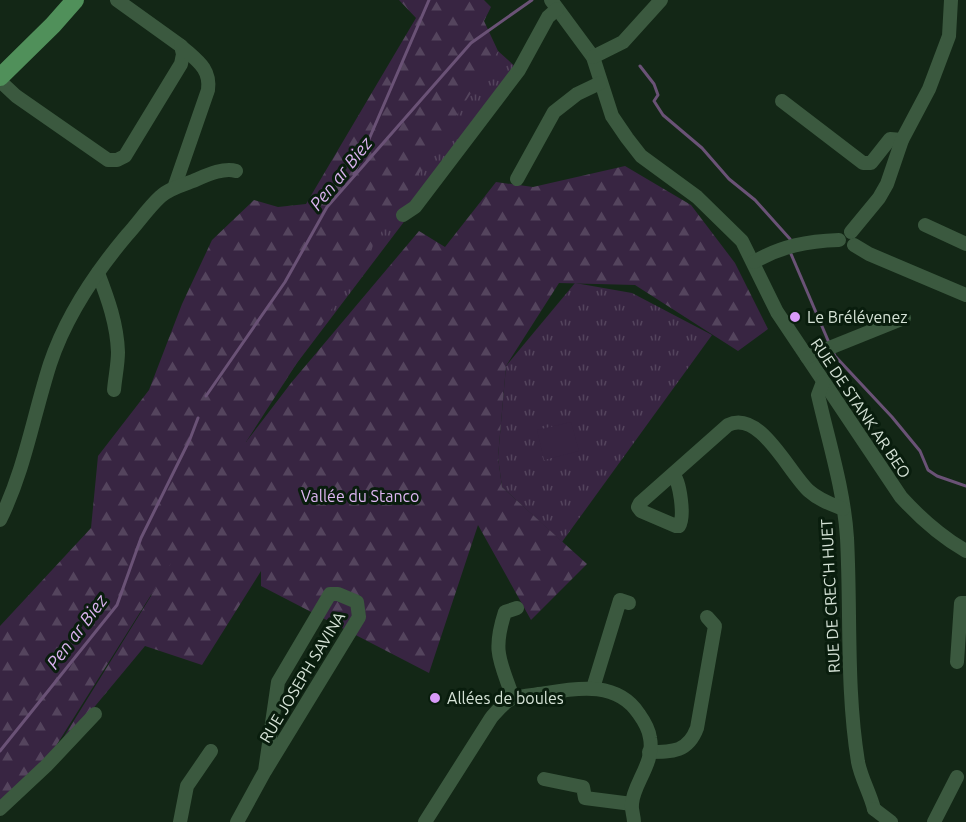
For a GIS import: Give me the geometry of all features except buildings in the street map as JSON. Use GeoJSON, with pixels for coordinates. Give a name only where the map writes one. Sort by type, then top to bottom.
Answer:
{"type":"FeatureCollection","features":[{"type":"Feature","properties":{"kind":"main road"},"geometry":{"type":"LineString","coordinates":[[0,79],[75,0]]}},
{"type":"Feature","properties":{"kind":"street"},"geometry":{"type":"LineString","coordinates":[[117,0],[181,46],[206,70],[209,80],[208,90],[174,188]]}},
{"type":"Feature","properties":{"kind":"street"},"geometry":{"type":"LineString","coordinates":[[404,215],[415,207],[519,70],[554,5],[593,57],[623,42],[661,0]]}},
{"type":"Feature","properties":{"kind":"street"},"geometry":{"type":"LineString","coordinates":[[848,239],[887,184],[902,140],[929,89],[949,36],[949,3]]}},
{"type":"Feature","properties":{"kind":"street"},"geometry":{"type":"LineString","coordinates":[[0,79],[16,96],[108,160],[117,160],[125,156],[181,64],[183,54],[181,46]]}},
{"type":"Feature","properties":{"kind":"street","name":"RUE DE STANK AR BEO"},"geometry":{"type":"LineString","coordinates":[[593,57],[612,116],[627,138],[641,156],[697,197],[742,241],[777,312],[901,497],[943,538],[966,551]]}},
{"type":"Feature","properties":{"kind":"street"},"geometry":{"type":"LineString","coordinates":[[517,179],[554,112],[577,94],[600,83]]}},
{"type":"Feature","properties":{"kind":"street"},"geometry":{"type":"LineString","coordinates":[[782,101],[863,163],[871,163],[890,139],[902,140]]}},
{"type":"Feature","properties":{"kind":"street"},"geometry":{"type":"LineString","coordinates":[[0,520],[5,498],[23,464],[51,362],[66,324],[98,273],[160,196],[174,188],[222,171],[236,171]]}},
{"type":"Feature","properties":{"kind":"street"},"geometry":{"type":"LineString","coordinates":[[925,225],[966,244]]}},
{"type":"Feature","properties":{"kind":"street"},"geometry":{"type":"LineString","coordinates":[[754,262],[785,247],[813,240],[848,239],[869,254],[966,295]]}},
{"type":"Feature","properties":{"kind":"street"},"geometry":{"type":"LineString","coordinates":[[98,273],[111,308],[115,327],[118,353],[114,390]]}},
{"type":"Feature","properties":{"kind":"street"},"geometry":{"type":"LineString","coordinates":[[807,357],[904,318]]}},
{"type":"Feature","properties":{"kind":"street","name":"RUE DE CREC'H HUET"},"geometry":{"type":"LineString","coordinates":[[823,382],[818,395],[840,488],[846,537],[852,715],[858,765],[874,809]]}},
{"type":"Feature","properties":{"kind":"street"},"geometry":{"type":"LineString","coordinates":[[673,474],[728,425],[734,422],[746,422],[758,429],[808,490],[828,503],[843,509]]}},
{"type":"Feature","properties":{"kind":"street","name":"RUE JOSEPH SAVINA"},"geometry":{"type":"LineString","coordinates":[[237,822],[265,771],[359,617],[357,603],[338,594],[330,594],[278,682],[265,771]]}},
{"type":"Feature","properties":{"kind":"street"},"geometry":{"type":"LineString","coordinates":[[593,688],[620,600],[628,603]]}},
{"type":"Feature","properties":{"kind":"street"},"geometry":{"type":"LineString","coordinates":[[957,662],[962,603],[966,603]]}},
{"type":"Feature","properties":{"kind":"street"},"geometry":{"type":"LineString","coordinates":[[513,698],[497,646],[498,633],[506,612],[517,608]]}},
{"type":"Feature","properties":{"kind":"street"},"geometry":{"type":"LineString","coordinates":[[650,752],[670,752],[684,747],[693,740],[715,626],[707,617]]}},
{"type":"Feature","properties":{"kind":"street"},"geometry":{"type":"LineString","coordinates":[[425,822],[491,718],[502,705],[513,698],[561,690],[593,688],[608,690],[623,696],[647,726],[651,740],[650,752],[632,804],[634,822]]}},
{"type":"Feature","properties":{"kind":"street"},"geometry":{"type":"LineString","coordinates":[[0,809],[46,766],[95,714]]}},
{"type":"Feature","properties":{"kind":"street"},"geometry":{"type":"LineString","coordinates":[[180,822],[187,786],[211,751]]}},
{"type":"Feature","properties":{"kind":"street"},"geometry":{"type":"LineString","coordinates":[[934,822],[957,777]]}},
{"type":"Feature","properties":{"kind":"street"},"geometry":{"type":"LineString","coordinates":[[544,778],[583,787],[585,798],[632,804]]}},
{"type":"Feature","properties":{"kind":"street"},"geometry":{"type":"LineString","coordinates":[[868,822],[874,809],[891,822]]}},
{"type":"Feature","properties":{"kind":"green space","name":"Vallée du Stanco"},"geometry":{"type":"Polygon","coordinates":[[[399,0],[484,0],[491,7],[484,21],[498,51],[246,442],[291,383],[419,231],[445,247],[496,182],[533,187],[625,166],[691,205],[735,263],[768,329],[738,351],[635,285],[559,283],[506,366],[498,457],[502,487],[587,564],[531,620],[478,525],[429,673],[261,586],[261,571],[202,665],[145,646],[47,764],[195,525],[44,765],[0,809],[0,626],[91,528],[98,456],[149,390],[182,304],[212,240],[254,200],[278,207],[306,204],[416,18],[399,0]]]}},
{"type":"Feature","properties":{"kind":"green space"},"geometry":{"type":"Polygon","coordinates":[[[498,51],[519,70],[253,421],[151,614],[153,535],[444,113],[498,51]]]}},
{"type":"Feature","properties":{"kind":"green space"},"geometry":{"type":"Polygon","coordinates":[[[575,283],[632,293],[712,335],[562,542],[502,487],[498,457],[506,366],[575,283]]]}},
{"type":"Feature","properties":{"kind":"green space"},"geometry":{"type":"Polygon","coordinates":[[[571,422],[579,451],[544,460],[537,430],[571,422]]]}},
{"type":"Feature","properties":{"kind":"waterway"},"geometry":{"type":"LineString","coordinates":[[354,174],[429,0]]}},
{"type":"Feature","properties":{"kind":"waterway","name":"Pen ar Biez"},"geometry":{"type":"LineString","coordinates":[[206,396],[285,282],[327,207],[471,43],[532,0]]}},
{"type":"Feature","properties":{"kind":"waterway"},"geometry":{"type":"LineString","coordinates":[[640,66],[654,84],[658,95],[654,101],[663,115],[702,148],[729,179],[755,200],[790,239]]}},
{"type":"Feature","properties":{"kind":"waterway"},"geometry":{"type":"LineString","coordinates":[[791,254],[830,345]]}},
{"type":"Feature","properties":{"kind":"waterway"},"geometry":{"type":"LineString","coordinates":[[832,350],[920,451],[928,470],[937,476],[966,486]]}},
{"type":"Feature","properties":{"kind":"waterway","name":"Pen ar Biez"},"geometry":{"type":"LineString","coordinates":[[0,751],[117,605],[141,538],[198,418]]}},
{"type":"Feature","properties":{"kind":"place","name":"Le Brélévenez"},"geometry":{"type":"Point","coordinates":[795,317]}},
{"type":"Feature","properties":{"kind":"place","name":"Allées de boules"},"geometry":{"type":"Point","coordinates":[435,698]}}]}
